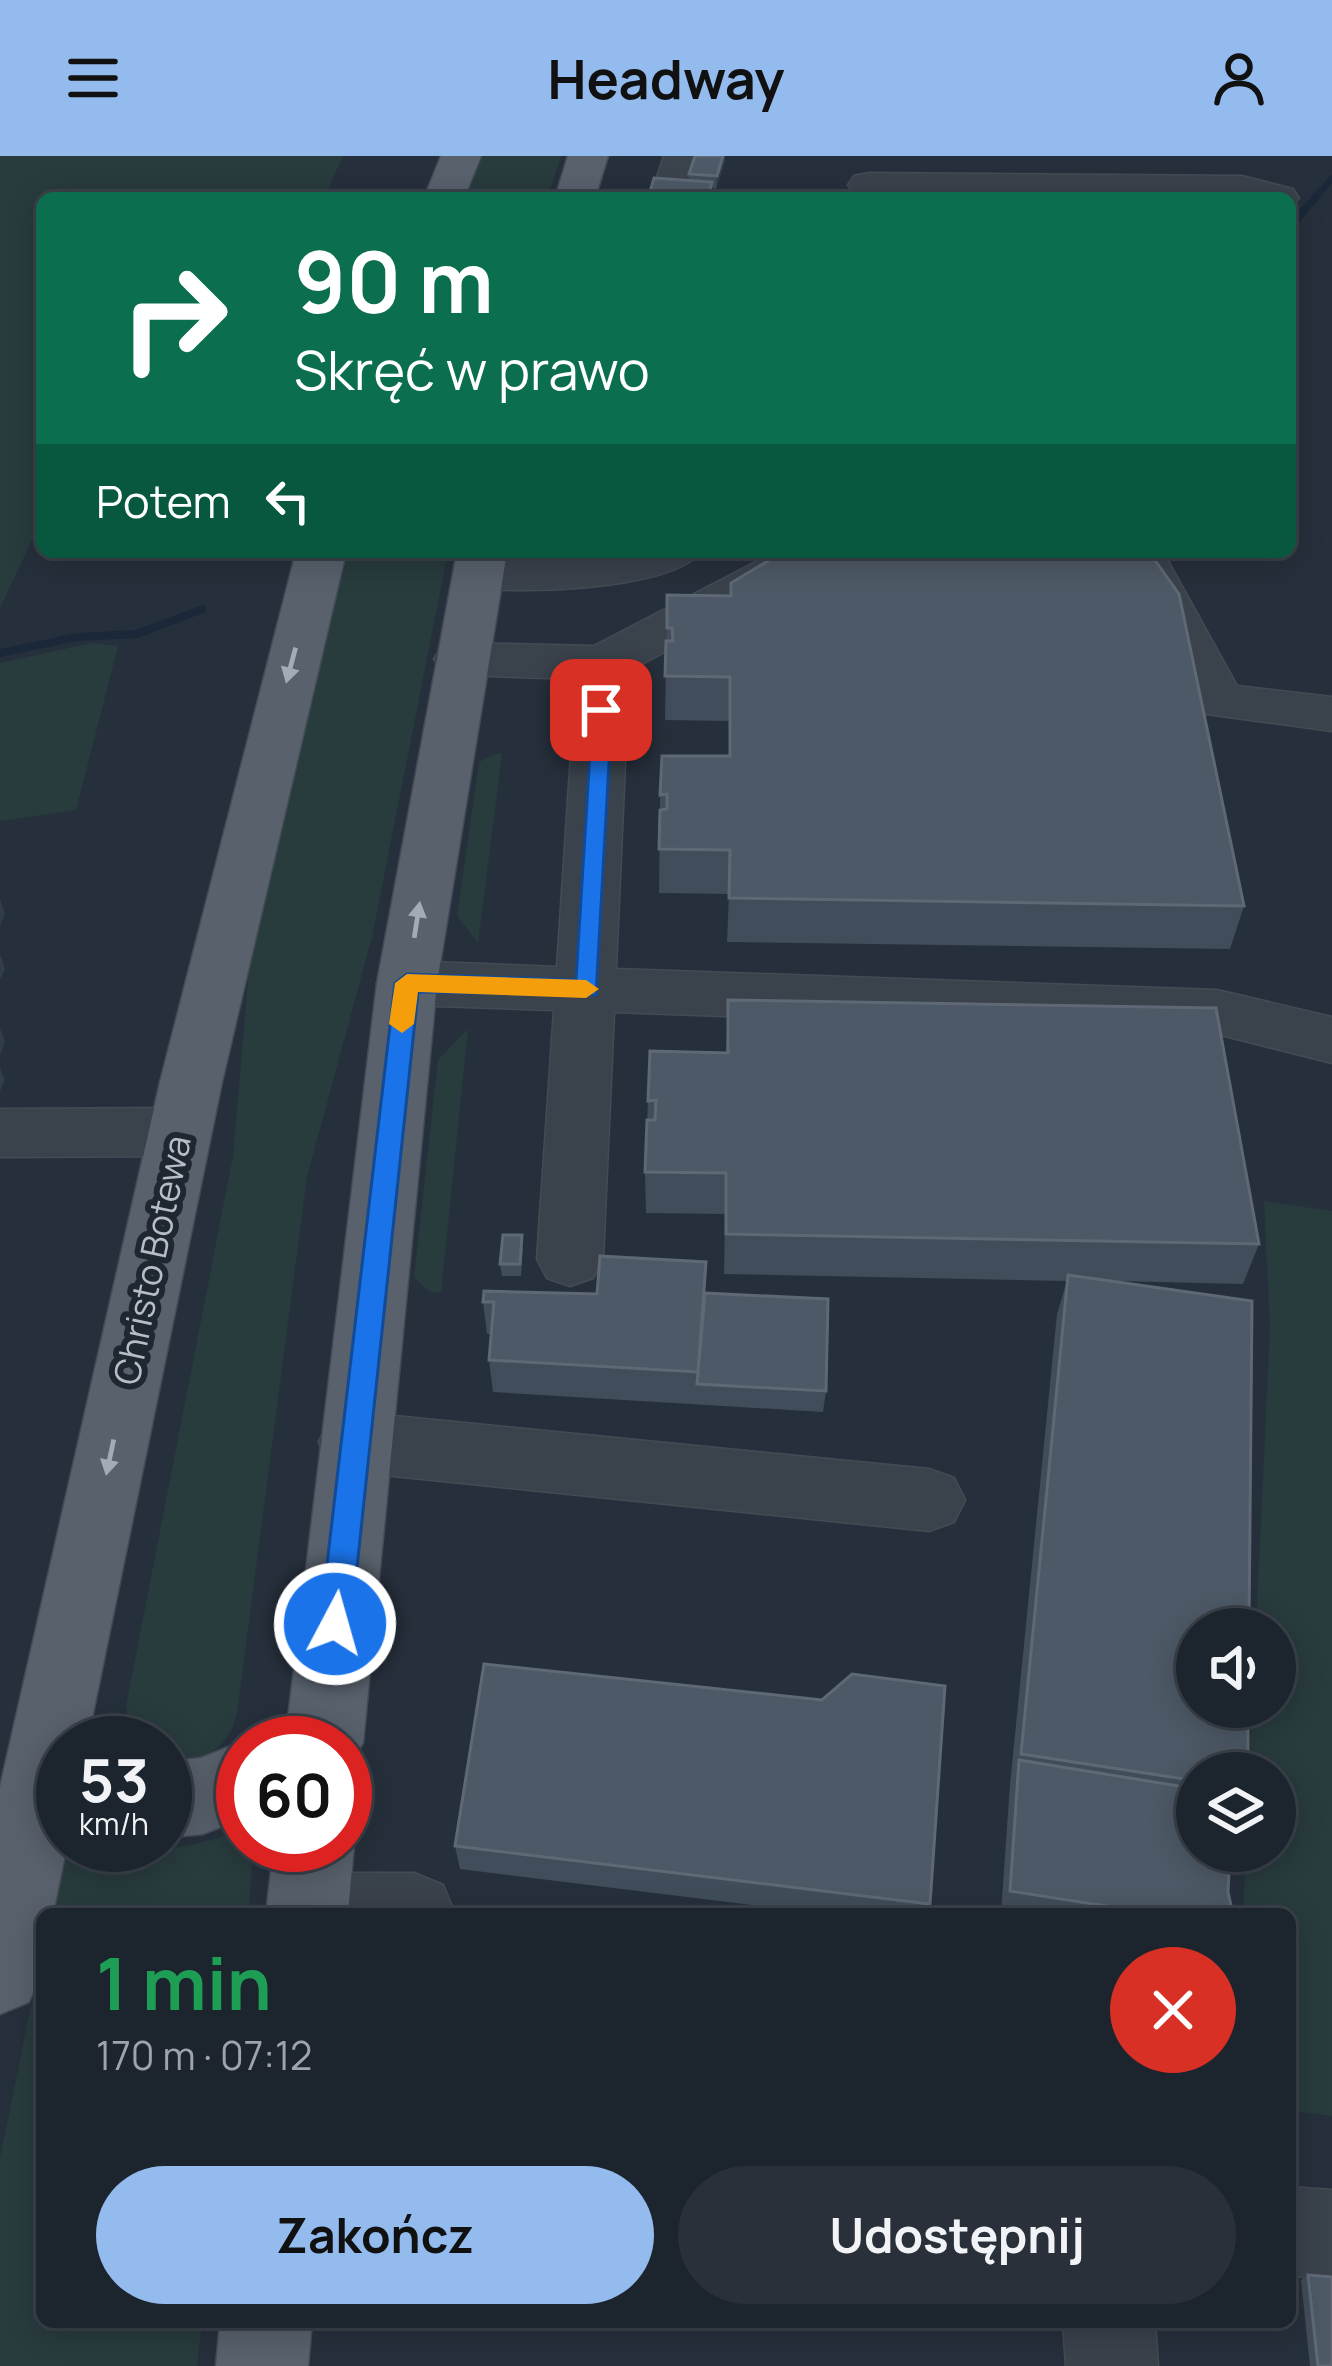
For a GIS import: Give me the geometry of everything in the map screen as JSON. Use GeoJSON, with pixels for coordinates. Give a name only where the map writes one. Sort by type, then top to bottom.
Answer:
{"type":"FeatureCollection","features":[{"type":"Feature","properties":{"kind":"main road"},"geometry":{"type":"LineString","coordinates":[[446,192],[461,156]]}},
{"type":"Feature","properties":{"kind":"main road"},"geometry":{"type":"LineString","coordinates":[[577,192],[588,156]]}},
{"type":"Feature","properties":{"kind":"main road","name":"Christo Botewa"},"geometry":{"type":"LineString","coordinates":[[0,1973],[12,1855],[65,1708],[180,1132],[260,782],[319,558]]}},
{"type":"Feature","properties":{"kind":"main road"},"geometry":{"type":"LineString","coordinates":[[326,1716],[407,983],[480,563]]}},
{"type":"Feature","properties":{"kind":"main road"},"geometry":{"type":"LineString","coordinates":[[300,1716],[314,1690],[335,1624]]}},
{"type":"Feature","properties":{"kind":"main road"},"geometry":{"type":"LineString","coordinates":[[308,1908],[311,1872]]}},
{"type":"Feature","properties":{"kind":"main road"},"geometry":{"type":"LineString","coordinates":[[262,2366],[265,2328]]}},
{"type":"Feature","properties":{"kind":"lane"},"geometry":{"type":"LineString","coordinates":[[868,180],[1143,192]]}},
{"type":"Feature","properties":{"kind":"lane"},"geometry":{"type":"LineString","coordinates":[[480,563],[565,576],[657,558]]}},
{"type":"Feature","properties":{"kind":"lane"},"geometry":{"type":"LineString","coordinates":[[460,659],[603,663],[802,558]]}},
{"type":"Feature","properties":{"kind":"lane"},"geometry":{"type":"LineString","coordinates":[[1142,558],[1172,607],[1218,701],[1332,714]]}},
{"type":"Feature","properties":{"kind":"lane"},"geometry":{"type":"LineString","coordinates":[[570,1259],[603,663]]}},
{"type":"Feature","properties":{"kind":"lane"},"geometry":{"type":"LineString","coordinates":[[407,983],[1217,1012],[1332,1040]]}},
{"type":"Feature","properties":{"kind":"lane"},"geometry":{"type":"LineString","coordinates":[[27,1133],[180,1132]]}},
{"type":"Feature","properties":{"kind":"lane"},"geometry":{"type":"LineString","coordinates":[[354,1442],[929,1500]]}},
{"type":"Feature","properties":{"kind":"lane"},"geometry":{"type":"LineString","coordinates":[[1296,2232],[1332,2235]]}},
{"type":"Feature","properties":{"kind":"lane"},"geometry":{"type":"LineString","coordinates":[[1109,2328],[1112,2366]]}},
{"type":"Feature","properties":{"kind":"shaded area"},"geometry":{"type":"Polygon","coordinates":[[[0,156],[343,156],[327,192],[36,192],[36,531],[0,608],[0,156]]]}},
{"type":"Feature","properties":{"kind":"shaded area"},"geometry":{"type":"Polygon","coordinates":[[[480,156],[561,156],[549,192],[465,192],[480,156]]]}},
{"type":"Feature","properties":{"kind":"shaded area"},"geometry":{"type":"Polygon","coordinates":[[[344,558],[447,558],[372,937],[307,1177],[237,1713],[216,1716],[216,1749],[192,1761],[192,1716],[127,1716],[126,1706],[233,1156],[251,946],[344,558]]]}},
{"type":"Feature","properties":{"kind":"shaded area"},"geometry":{"type":"Polygon","coordinates":[[[92,643],[118,646],[76,810],[0,821],[0,663],[92,643]]]}},
{"type":"Feature","properties":{"kind":"shaded area"},"geometry":{"type":"Polygon","coordinates":[[[502,754],[478,943],[457,916],[479,762],[502,754]]]}},
{"type":"Feature","properties":{"kind":"shaded area"},"geometry":{"type":"Polygon","coordinates":[[[468,1029],[441,1292],[431,1292],[414,1278],[438,1060],[468,1029]]]}},
{"type":"Feature","properties":{"kind":"shaded area"},"geometry":{"type":"Polygon","coordinates":[[[1264,1201],[1332,1211],[1332,2116],[1296,2112],[1296,1908],[1243,1908],[1245,1872],[1296,1872],[1296,1752],[1250,1752],[1251,1728],[1296,1728],[1296,1608],[1257,1608],[1270,1326],[1264,1201]]]}},
{"type":"Feature","properties":{"kind":"shaded area"},"geometry":{"type":"Polygon","coordinates":[[[216,1838],[216,1872],[252,1872],[249,1908],[51,1908],[59,1872],[192,1872],[192,1844],[216,1838]]]}},
{"type":"Feature","properties":{"kind":"shaded area"},"geometry":{"type":"Polygon","coordinates":[[[36,1981],[36,2328],[201,2328],[197,2366],[0,2366],[0,2158],[36,1981]]]}},
{"type":"Feature","properties":{"kind":"building"},"geometry":{"type":"Polygon","coordinates":[[[695,156],[723,156],[717,176],[689,174],[695,156]]]}},
{"type":"Feature","properties":{"kind":"building"},"geometry":{"type":"Polygon","coordinates":[[[654,178],[712,182],[709,192],[650,192],[654,178]]]}},
{"type":"Feature","properties":{"kind":"building"},"geometry":{"type":"Polygon","coordinates":[[[773,558],[1153,558],[1179,594],[1244,906],[729,898],[730,850],[659,849],[660,810],[667,809],[667,794],[660,795],[662,756],[730,756],[730,677],[665,676],[666,641],[673,641],[672,628],[667,628],[667,595],[731,596],[731,583],[773,558]]]}},
{"type":"Feature","properties":{"kind":"building"},"geometry":{"type":"Polygon","coordinates":[[[728,1000],[1216,1008],[1259,1244],[726,1234],[726,1173],[645,1172],[647,1120],[655,1120],[656,1100],[648,1101],[650,1051],[728,1053],[728,1000]]]}},
{"type":"Feature","properties":{"kind":"building"},"geometry":{"type":"Polygon","coordinates":[[[503,1235],[522,1235],[520,1264],[500,1264],[503,1235]]]}},
{"type":"Feature","properties":{"kind":"building"},"geometry":{"type":"Polygon","coordinates":[[[600,1256],[706,1262],[698,1372],[489,1360],[494,1302],[483,1302],[484,1291],[597,1294],[600,1256]]]}},
{"type":"Feature","properties":{"kind":"building"},"geometry":{"type":"Polygon","coordinates":[[[1068,1275],[1252,1301],[1249,1608],[1176,1608],[1176,1728],[1248,1728],[1248,1752],[1176,1752],[1176,1778],[1021,1754],[1068,1275]]]}},
{"type":"Feature","properties":{"kind":"building"},"geometry":{"type":"Polygon","coordinates":[[[705,1293],[828,1299],[826,1391],[697,1384],[705,1293]]]}},
{"type":"Feature","properties":{"kind":"building"},"geometry":{"type":"Polygon","coordinates":[[[484,1664],[822,1700],[852,1674],[945,1686],[930,1904],[455,1846],[484,1664]]]}},
{"type":"Feature","properties":{"kind":"building"},"geometry":{"type":"Polygon","coordinates":[[[1019,1760],[1176,1786],[1176,1872],[1229,1872],[1232,1908],[1119,1908],[1010,1891],[1019,1760]]]}},
{"type":"Feature","properties":{"kind":"building"},"geometry":{"type":"Polygon","coordinates":[[[1308,2275],[1332,2277],[1332,2366],[1318,2366],[1308,2275]]]}},
{"type":"Feature","properties":{"kind":"waterway"},"geometry":{"type":"LineString","coordinates":[[1296,220],[1332,177]]}},
{"type":"Feature","properties":{"kind":"waterway"},"geometry":{"type":"LineString","coordinates":[[0,653],[77,637],[138,634],[202,609]]}},
{"type":"Feature","properties":{"kind":"slow traffic"},"geometry":{"type":"LineString","coordinates":[[402,1024],[407,983],[586,989]]}},
{"type":"Feature","properties":{"kind":"route"},"geometry":{"type":"LineString","coordinates":[[335,1624],[407,983],[588,989],[601,710]]}}]}
